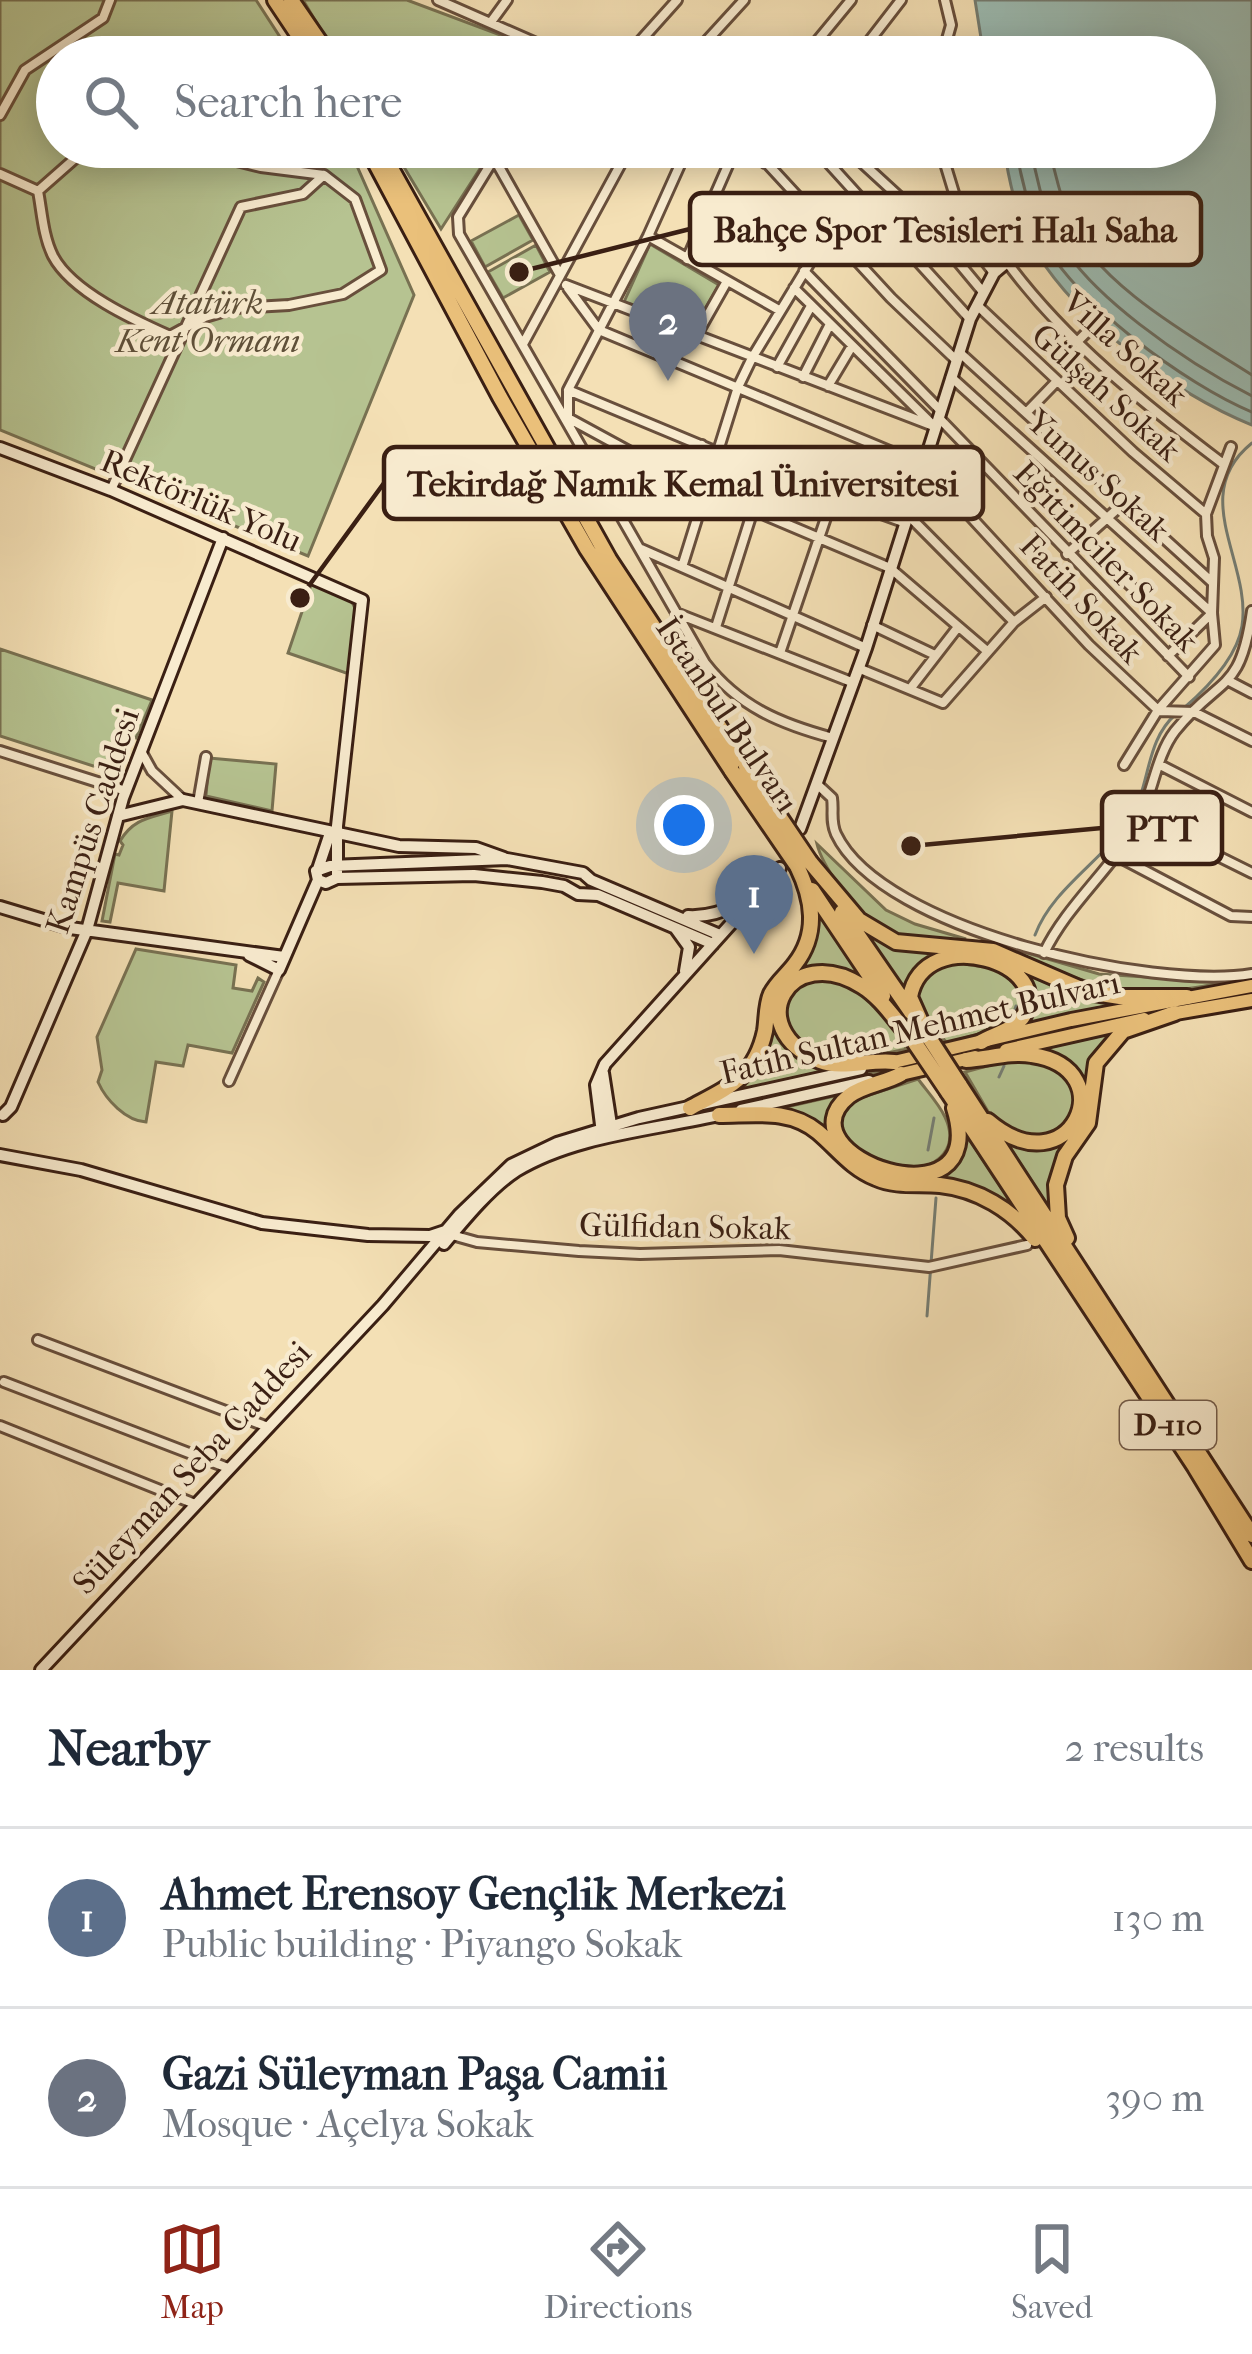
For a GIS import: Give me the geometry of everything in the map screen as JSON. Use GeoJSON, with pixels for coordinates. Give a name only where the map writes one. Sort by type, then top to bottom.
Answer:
{"type":"FeatureCollection","features":[{"type":"Feature","properties":{"kind":"highway"},"geometry":{"type":"LineString","coordinates":[[275,0],[300,36]]}},
{"type":"Feature","properties":{"kind":"highway"},"geometry":{"type":"LineString","coordinates":[[292,0],[316,36]]}},
{"type":"Feature","properties":{"kind":"highway","name":"İstanbul Bulvarı"},"geometry":{"type":"LineString","coordinates":[[378,168],[587,549],[1083,1286]]}},
{"type":"Feature","properties":{"kind":"highway","name":"İstanbul Bulvarı"},"geometry":{"type":"LineString","coordinates":[[392,168],[609,559],[739,769]]}},
{"type":"Feature","properties":{"kind":"highway"},"geometry":{"type":"LineString","coordinates":[[803,864],[859,920],[896,941],[993,951],[1088,992],[1120,998],[1187,997]]}},
{"type":"Feature","properties":{"kind":"highway"},"geometry":{"type":"LineString","coordinates":[[690,1108],[727,1092],[745,1072],[764,1035],[771,994],[805,949],[812,914],[803,864]]}},
{"type":"Feature","properties":{"kind":"highway"},"geometry":{"type":"LineString","coordinates":[[919,1036],[910,997],[918,974],[942,959],[988,960],[1015,971],[1028,996],[1020,1021],[981,1042]]}},
{"type":"Feature","properties":{"kind":"highway"},"geometry":{"type":"LineString","coordinates":[[897,1068],[838,1065],[801,1052],[784,1034],[778,1018],[787,986],[810,972],[854,981],[919,1036]]}},
{"type":"Feature","properties":{"kind":"highway"},"geometry":{"type":"LineString","coordinates":[[1083,1286],[1058,1218],[1058,1175],[1088,1123],[1093,1073],[1102,1052],[1123,1031],[1174,1013]]}},
{"type":"Feature","properties":{"kind":"highway"},"geometry":{"type":"LineString","coordinates":[[954,1088],[1001,1132],[1030,1143],[1061,1138],[1082,1110],[1077,1081],[1051,1060],[1021,1054],[966,1060]]}},
{"type":"Feature","properties":{"kind":"highway"},"geometry":{"type":"LineString","coordinates":[[897,1068],[851,1094],[837,1113],[841,1142],[877,1169],[914,1175],[934,1170],[949,1159],[958,1131],[954,1088]]}},
{"type":"Feature","properties":{"kind":"highway"},"geometry":{"type":"LineString","coordinates":[[719,1115],[787,1117],[815,1130],[848,1163],[882,1181],[943,1186],[978,1195],[1030,1232],[1083,1286]]}},
{"type":"Feature","properties":{"kind":"highway","name":"D-110"},"geometry":{"type":"LineString","coordinates":[[1083,1286],[1252,1534]]}},
{"type":"Feature","properties":{"kind":"highway","name":"D-110"},"geometry":{"type":"LineString","coordinates":[[1083,1286],[1252,1561]]}},
{"type":"Feature","properties":{"kind":"main road","name":"Fatih Sultan Mehmet Bulvarı"},"geometry":{"type":"LineString","coordinates":[[897,1068],[981,1042],[1252,986]]}},
{"type":"Feature","properties":{"kind":"main road","name":"Fatih Sultan Mehmet Bulvarı"},"geometry":{"type":"LineString","coordinates":[[897,1068],[966,1060],[1252,1000]]}},
{"type":"Feature","properties":{"kind":"street"},"geometry":{"type":"LineString","coordinates":[[76,36],[103,18],[110,0]]}},
{"type":"Feature","properties":{"kind":"street"},"geometry":{"type":"LineString","coordinates":[[438,0],[519,36]]}},
{"type":"Feature","properties":{"kind":"street"},"geometry":{"type":"LineString","coordinates":[[491,22],[507,0]]}},
{"type":"Feature","properties":{"kind":"street"},"geometry":{"type":"LineString","coordinates":[[644,36],[676,0]]}},
{"type":"Feature","properties":{"kind":"street"},"geometry":{"type":"LineString","coordinates":[[711,36],[744,0]]}},
{"type":"Feature","properties":{"kind":"street"},"geometry":{"type":"LineString","coordinates":[[821,36],[850,0]]}},
{"type":"Feature","properties":{"kind":"street"},"geometry":{"type":"LineString","coordinates":[[873,36],[901,0]]}},
{"type":"Feature","properties":{"kind":"street"},"geometry":{"type":"LineString","coordinates":[[945,0],[951,25],[948,36]]}},
{"type":"Feature","properties":{"kind":"street"},"geometry":{"type":"LineString","coordinates":[[0,115],[25,70],[36,63]]}},
{"type":"Feature","properties":{"kind":"street"},"geometry":{"type":"LineString","coordinates":[[38,191],[64,168]]}},
{"type":"Feature","properties":{"kind":"street"},"geometry":{"type":"LineString","coordinates":[[38,191],[54,259],[120,313],[170,336],[235,308],[289,305],[343,294],[381,270],[355,199],[324,175],[269,168]]}},
{"type":"Feature","properties":{"kind":"street"},"geometry":{"type":"LineString","coordinates":[[488,168],[458,217],[459,234],[705,663],[757,712],[833,738]]}},
{"type":"Feature","properties":{"kind":"street"},"geometry":{"type":"LineString","coordinates":[[500,168],[563,280],[598,331],[923,465]]}},
{"type":"Feature","properties":{"kind":"street"},"geometry":{"type":"LineString","coordinates":[[524,344],[563,280],[619,168]]}},
{"type":"Feature","properties":{"kind":"street"},"geometry":{"type":"LineString","coordinates":[[568,418],[568,390],[678,168]]}},
{"type":"Feature","properties":{"kind":"street"},"geometry":{"type":"LineString","coordinates":[[687,259],[727,168]]}},
{"type":"Feature","properties":{"kind":"street"},"geometry":{"type":"LineString","coordinates":[[770,168],[956,355],[1027,412],[1212,582]]}},
{"type":"Feature","properties":{"kind":"street"},"geometry":{"type":"LineString","coordinates":[[833,168],[970,319]]}},
{"type":"Feature","properties":{"kind":"street"},"geometry":{"type":"LineString","coordinates":[[868,168],[919,215],[982,292]]}},
{"type":"Feature","properties":{"kind":"street"},"geometry":{"type":"LineString","coordinates":[[946,168],[968,238],[994,273]]}},
{"type":"Feature","properties":{"kind":"street"},"geometry":{"type":"LineString","coordinates":[[0,174],[38,191]]}},
{"type":"Feature","properties":{"kind":"street"},"geometry":{"type":"LineString","coordinates":[[111,490],[242,207],[303,194],[324,175]]}},
{"type":"Feature","properties":{"kind":"street"},"geometry":{"type":"LineString","coordinates":[[718,451],[752,358],[830,231]]}},
{"type":"Feature","properties":{"kind":"street"},"geometry":{"type":"LineString","coordinates":[[647,236],[779,310]]}},
{"type":"Feature","properties":{"kind":"street"},"geometry":{"type":"LineString","coordinates":[[800,829],[866,648],[956,355],[994,273],[1026,246]]}},
{"type":"Feature","properties":{"kind":"street","name":"Villa Sokak"},"geometry":{"type":"LineString","coordinates":[[1006,261],[1030,295],[1077,342],[1222,463]]}},
{"type":"Feature","properties":{"kind":"street"},"geometry":{"type":"LineString","coordinates":[[804,271],[939,419]]}},
{"type":"Feature","properties":{"kind":"street"},"geometry":{"type":"LineString","coordinates":[[563,280],[752,358],[939,419]]}},
{"type":"Feature","properties":{"kind":"street"},"geometry":{"type":"LineString","coordinates":[[696,336],[726,283]]}},
{"type":"Feature","properties":{"kind":"street"},"geometry":{"type":"LineString","coordinates":[[794,288],[939,419]]}},
{"type":"Feature","properties":{"kind":"street","name":"Gülşah Sokak"},"geometry":{"type":"LineString","coordinates":[[976,305],[1206,514]]}},
{"type":"Feature","properties":{"kind":"street"},"geometry":{"type":"LineString","coordinates":[[777,367],[811,306]]}},
{"type":"Feature","properties":{"kind":"street"},"geometry":{"type":"LineString","coordinates":[[803,376],[830,324]]}},
{"type":"Feature","properties":{"kind":"street"},"geometry":{"type":"LineString","coordinates":[[1077,342],[1092,327]]}},
{"type":"Feature","properties":{"kind":"street"},"geometry":{"type":"LineString","coordinates":[[828,386],[853,346]]}},
{"type":"Feature","properties":{"kind":"street","name":"Yunus Sokak"},"geometry":{"type":"LineString","coordinates":[[950,376],[1212,613]]}},
{"type":"Feature","properties":{"kind":"street"},"geometry":{"type":"LineString","coordinates":[[1027,412],[1057,381]]}},
{"type":"Feature","properties":{"kind":"street"},"geometry":{"type":"LineString","coordinates":[[568,390],[765,472],[905,518],[1014,622]]}},
{"type":"Feature","properties":{"kind":"street"},"geometry":{"type":"LineString","coordinates":[[568,418],[682,480],[890,568],[987,651]]}},
{"type":"Feature","properties":{"kind":"street","name":"Eğitimciler Sokak"},"geometry":{"type":"LineString","coordinates":[[939,419],[1189,677]]}},
{"type":"Feature","properties":{"kind":"street"},"geometry":{"type":"LineString","coordinates":[[682,480],[702,444]]}},
{"type":"Feature","properties":{"kind":"street"},"geometry":{"type":"LineString","coordinates":[[1124,765],[1158,710],[1215,645],[1214,558],[1206,514],[1231,447]]}},
{"type":"Feature","properties":{"kind":"street","name":"Rektörlük Yolu"},"geometry":{"type":"LineString","coordinates":[[0,448],[111,490],[362,600],[334,833]]}},
{"type":"Feature","properties":{"kind":"street","name":"Fatih Sokak"},"geometry":{"type":"LineString","coordinates":[[923,465],[1133,691],[1158,710]]}},
{"type":"Feature","properties":{"kind":"street"},"geometry":{"type":"LineString","coordinates":[[716,627],[765,472]]}},
{"type":"Feature","properties":{"kind":"street"},"geometry":{"type":"LineString","coordinates":[[682,567],[706,490]]}},
{"type":"Feature","properties":{"kind":"street"},"geometry":{"type":"LineString","coordinates":[[780,653],[833,497]]}},
{"type":"Feature","properties":{"kind":"street"},"geometry":{"type":"LineString","coordinates":[[1067,554],[1125,502]]}},
{"type":"Feature","properties":{"kind":"street","name":"Kampüs Caddesi"},"geometry":{"type":"LineString","coordinates":[[1,1118],[11,1107],[87,930],[117,816],[223,538]]}},
{"type":"Feature","properties":{"kind":"street"},"geometry":{"type":"LineString","coordinates":[[1082,540],[1187,639]]}},
{"type":"Feature","properties":{"kind":"street"},"geometry":{"type":"LineString","coordinates":[[640,548],[866,648]]}},
{"type":"Feature","properties":{"kind":"street"},"geometry":{"type":"LineString","coordinates":[[858,668],[943,703],[1014,622],[1046,596]]}},
{"type":"Feature","properties":{"kind":"street"},"geometry":{"type":"LineString","coordinates":[[1044,953],[1061,921],[1117,856],[1141,818],[1174,732],[1229,681],[1250,643],[1252,611]]}},
{"type":"Feature","properties":{"kind":"street"},"geometry":{"type":"LineString","coordinates":[[676,612],[854,682]]}},
{"type":"Feature","properties":{"kind":"street"},"geometry":{"type":"LineString","coordinates":[[1168,656],[1212,613]]}},
{"type":"Feature","properties":{"kind":"street"},"geometry":{"type":"LineString","coordinates":[[872,626],[935,656]]}},
{"type":"Feature","properties":{"kind":"street"},"geometry":{"type":"LineString","coordinates":[[910,689],[958,627]]}},
{"type":"Feature","properties":{"kind":"street"},"geometry":{"type":"LineString","coordinates":[[1229,681],[1252,693]]}},
{"type":"Feature","properties":{"kind":"street"},"geometry":{"type":"LineString","coordinates":[[1158,710],[1194,712],[1252,741]]}},
{"type":"Feature","properties":{"kind":"street"},"geometry":{"type":"LineString","coordinates":[[0,751],[126,791]]}},
{"type":"Feature","properties":{"kind":"street"},"geometry":{"type":"LineString","coordinates":[[142,753],[152,771],[183,800]]}},
{"type":"Feature","properties":{"kind":"street"},"geometry":{"type":"LineString","coordinates":[[198,803],[206,757]]}},
{"type":"Feature","properties":{"kind":"street"},"geometry":{"type":"LineString","coordinates":[[1160,765],[1252,812]]}},
{"type":"Feature","properties":{"kind":"street"},"geometry":{"type":"LineString","coordinates":[[818,784],[832,798],[831,817],[845,847],[885,884],[944,915],[1044,953],[1120,970],[1180,977],[1252,974]]}},
{"type":"Feature","properties":{"kind":"street"},"geometry":{"type":"LineString","coordinates":[[117,816],[183,800],[399,846],[476,848],[575,873],[590,886],[717,939]]}},
{"type":"Feature","properties":{"kind":"street"},"geometry":{"type":"LineString","coordinates":[[1141,818],[1252,872]]}},
{"type":"Feature","properties":{"kind":"street"},"geometry":{"type":"LineString","coordinates":[[334,833],[337,873]]}},
{"type":"Feature","properties":{"kind":"street"},"geometry":{"type":"LineString","coordinates":[[229,1081],[334,833]]}},
{"type":"Feature","properties":{"kind":"street"},"geometry":{"type":"LineString","coordinates":[[1117,856],[1231,916],[1252,917]]}},
{"type":"Feature","properties":{"kind":"street"},"geometry":{"type":"LineString","coordinates":[[318,874],[507,859]]}},
{"type":"Feature","properties":{"kind":"street"},"geometry":{"type":"LineString","coordinates":[[507,859],[507,877]]}},
{"type":"Feature","properties":{"kind":"street"},"geometry":{"type":"LineString","coordinates":[[606,1131],[596,1085],[605,1064],[780,868]]}},
{"type":"Feature","properties":{"kind":"street"},"geometry":{"type":"LineString","coordinates":[[337,873],[507,877],[578,894],[590,886]]}},
{"type":"Feature","properties":{"kind":"street"},"geometry":{"type":"LineString","coordinates":[[569,889],[575,873]]}},
{"type":"Feature","properties":{"kind":"street"},"geometry":{"type":"LineString","coordinates":[[673,920],[714,914],[764,887]]}},
{"type":"Feature","properties":{"kind":"street"},"geometry":{"type":"LineString","coordinates":[[0,907],[87,930],[284,957]]}},
{"type":"Feature","properties":{"kind":"street"},"geometry":{"type":"LineString","coordinates":[[673,920],[687,942],[682,977]]}},
{"type":"Feature","properties":{"kind":"street"},"geometry":{"type":"LineString","coordinates":[[249,955],[279,970]]}},
{"type":"Feature","properties":{"kind":"street","name":"Fatih Sultan Mehmet Bulvarı"},"geometry":{"type":"LineString","coordinates":[[606,1131],[690,1108],[897,1068]]}},
{"type":"Feature","properties":{"kind":"street","name":"Fatih Sultan Mehmet Bulvarı"},"geometry":{"type":"LineString","coordinates":[[606,1131],[719,1115],[897,1068]]}},
{"type":"Feature","properties":{"kind":"street","name":"Süleyman Seba Caddesi"},"geometry":{"type":"LineString","coordinates":[[41,1670],[444,1239],[519,1170],[606,1131]]}},
{"type":"Feature","properties":{"kind":"street"},"geometry":{"type":"LineString","coordinates":[[0,1155],[81,1170],[262,1223],[444,1239]]}},
{"type":"Feature","properties":{"kind":"street","name":"Gülfidan Sokak"},"geometry":{"type":"LineString","coordinates":[[444,1239],[640,1254],[779,1250],[942,1267],[970,1256],[1027,1245]]}},
{"type":"Feature","properties":{"kind":"street"},"geometry":{"type":"LineString","coordinates":[[38,1340],[268,1427]]}},
{"type":"Feature","properties":{"kind":"street"},"geometry":{"type":"LineString","coordinates":[[4,1382],[228,1468]]}},
{"type":"Feature","properties":{"kind":"street"},"geometry":{"type":"LineString","coordinates":[[0,1426],[195,1504]]}},
{"type":"Feature","properties":{"kind":"green space","name":"Atatürk Kent Ormanı"},"geometry":{"type":"Polygon","coordinates":[[[0,0],[256,0],[279,36],[36,36],[36,168],[358,168],[414,295],[308,556],[0,430],[0,0]]]}},
{"type":"Feature","properties":{"kind":"green space"},"geometry":{"type":"Polygon","coordinates":[[[303,0],[407,0],[503,36],[324,36],[303,0]]]}},
{"type":"Feature","properties":{"kind":"green space"},"geometry":{"type":"Polygon","coordinates":[[[405,168],[480,168],[441,229],[405,168]]]}},
{"type":"Feature","properties":{"kind":"green space"},"geometry":{"type":"Polygon","coordinates":[[[519,215],[533,240],[485,267],[471,241],[519,215]]]}},
{"type":"Feature","properties":{"kind":"green space"},"geometry":{"type":"Polygon","coordinates":[[[650,244],[719,285],[695,326],[624,302],[650,244]]]}},
{"type":"Feature","properties":{"kind":"green space"},"geometry":{"type":"Polygon","coordinates":[[[536,245],[550,272],[503,298],[488,272],[536,245]]]}},
{"type":"Feature","properties":{"kind":"green space"},"geometry":{"type":"Polygon","coordinates":[[[312,582],[350,598],[355,608],[349,674],[288,653],[312,582]]]}},
{"type":"Feature","properties":{"kind":"green space"},"geometry":{"type":"Polygon","coordinates":[[[0,649],[152,700],[136,738],[124,735],[112,772],[0,736],[0,649]]]}},
{"type":"Feature","properties":{"kind":"green space"},"geometry":{"type":"Polygon","coordinates":[[[209,758],[276,764],[272,811],[206,796],[209,758]]]}},
{"type":"Feature","properties":{"kind":"green space"},"geometry":{"type":"Polygon","coordinates":[[[172,811],[164,891],[118,883],[110,922],[102,921],[115,854],[119,855],[123,845],[120,841],[136,824],[172,811]]]}},
{"type":"Feature","properties":{"kind":"green space"},"geometry":{"type":"Polygon","coordinates":[[[817,844],[886,910],[966,939],[910,937],[878,926],[851,903],[817,844]]]}},
{"type":"Feature","properties":{"kind":"green space"},"geometry":{"type":"Polygon","coordinates":[[[816,908],[866,982],[830,969],[794,976],[816,908]]]}},
{"type":"Feature","properties":{"kind":"green space"},"geometry":{"type":"Polygon","coordinates":[[[862,931],[895,946],[943,951],[943,955],[915,971],[905,996],[862,931]]]}},
{"type":"Feature","properties":{"kind":"green space"},"geometry":{"type":"Polygon","coordinates":[[[136,949],[236,965],[233,988],[252,991],[258,978],[264,982],[232,1053],[188,1045],[183,1066],[156,1062],[146,1122],[118,1108],[98,1082],[102,1070],[97,1037],[136,949]]]}},
{"type":"Feature","properties":{"kind":"green space"},"geometry":{"type":"Polygon","coordinates":[[[1017,950],[1099,974],[1224,982],[1166,991],[1117,988],[1069,976],[1017,950]]]}},
{"type":"Feature","properties":{"kind":"green space"},"geometry":{"type":"Polygon","coordinates":[[[951,962],[1004,970],[1024,992],[1018,1017],[999,1028],[947,1043],[922,1010],[915,990],[923,974],[951,962]]]}},
{"type":"Feature","properties":{"kind":"green space"},"geometry":{"type":"Polygon","coordinates":[[[1021,968],[1073,994],[1124,1002],[1023,1025],[1032,995],[1021,968]]]}},
{"type":"Feature","properties":{"kind":"green space"},"geometry":{"type":"Polygon","coordinates":[[[824,976],[873,1004],[907,1049],[848,1059],[793,1039],[788,996],[799,984],[824,976]]]}},
{"type":"Feature","properties":{"kind":"green space"},"geometry":{"type":"Polygon","coordinates":[[[1252,994],[1106,1021],[618,1130],[1106,1019],[1252,994]]]}},
{"type":"Feature","properties":{"kind":"green space"},"geometry":{"type":"Polygon","coordinates":[[[771,1017],[791,1050],[823,1071],[743,1091],[771,1017]]]}},
{"type":"Feature","properties":{"kind":"green space"},"geometry":{"type":"Polygon","coordinates":[[[1113,1033],[1092,1058],[1085,1091],[1055,1056],[1037,1050],[1113,1033]]]}},
{"type":"Feature","properties":{"kind":"green space"},"geometry":{"type":"Polygon","coordinates":[[[1013,1059],[1047,1065],[1068,1082],[1078,1105],[1063,1132],[1024,1139],[990,1115],[965,1072],[1013,1059]]]}},
{"type":"Feature","properties":{"kind":"green space"},"geometry":{"type":"Polygon","coordinates":[[[918,1079],[945,1117],[950,1138],[944,1153],[930,1164],[912,1168],[869,1159],[851,1144],[839,1121],[851,1101],[918,1079]]]}},
{"type":"Feature","properties":{"kind":"green space"},"geometry":{"type":"Polygon","coordinates":[[[839,1095],[830,1115],[838,1147],[800,1115],[782,1108],[839,1095]]]}},
{"type":"Feature","properties":{"kind":"green space"},"geometry":{"type":"Polygon","coordinates":[[[963,1130],[1018,1213],[928,1177],[963,1130]]]}},
{"type":"Feature","properties":{"kind":"green space"},"geometry":{"type":"Polygon","coordinates":[[[1073,1134],[1054,1215],[1003,1137],[1045,1147],[1073,1134]]]}},
{"type":"Feature","properties":{"kind":"water"},"geometry":{"type":"Polygon","coordinates":[[[975,0],[1252,0],[1252,425],[1159,374],[1073,300],[1032,245],[1008,168],[1216,168],[1216,36],[981,36],[975,0]]]}},
{"type":"Feature","properties":{"kind":"waterway"},"geometry":{"type":"LineString","coordinates":[[1184,708],[1220,672],[1239,638],[1243,602],[1226,530],[1224,485],[1233,463],[1252,443]]}},
{"type":"Feature","properties":{"kind":"waterway"},"geometry":{"type":"LineString","coordinates":[[1035,935],[1054,902],[1131,817],[1153,749],[1176,714]]}},
{"type":"Feature","properties":{"kind":"waterway"},"geometry":{"type":"LineString","coordinates":[[1013,1015],[1016,1006]]}},
{"type":"Feature","properties":{"kind":"waterway"},"geometry":{"type":"LineString","coordinates":[[999,1077],[1004,1066]]}},
{"type":"Feature","properties":{"kind":"waterway"},"geometry":{"type":"LineString","coordinates":[[928,1150],[934,1118]]}},
{"type":"Feature","properties":{"kind":"waterway"},"geometry":{"type":"LineString","coordinates":[[927,1316],[936,1198]]}},
{"type":"Feature","properties":{"kind":"place","name":"Bahçe Spor Tesisleri Halı Saha"},"geometry":{"type":"Point","coordinates":[519,272]}},
{"type":"Feature","properties":{"kind":"place","name":"Gazi Süleyman Paşa Camii"},"geometry":{"type":"Point","coordinates":[668,381]}},
{"type":"Feature","properties":{"kind":"place","name":"Tekirdağ Namık Kemal Üniversitesi"},"geometry":{"type":"Point","coordinates":[300,598]}},
{"type":"Feature","properties":{"kind":"place","name":"PTT"},"geometry":{"type":"Point","coordinates":[911,846]}},
{"type":"Feature","properties":{"kind":"place","name":"Ahmet Erensoy Gençlik Merkezi"},"geometry":{"type":"Point","coordinates":[754,954]}}]}
